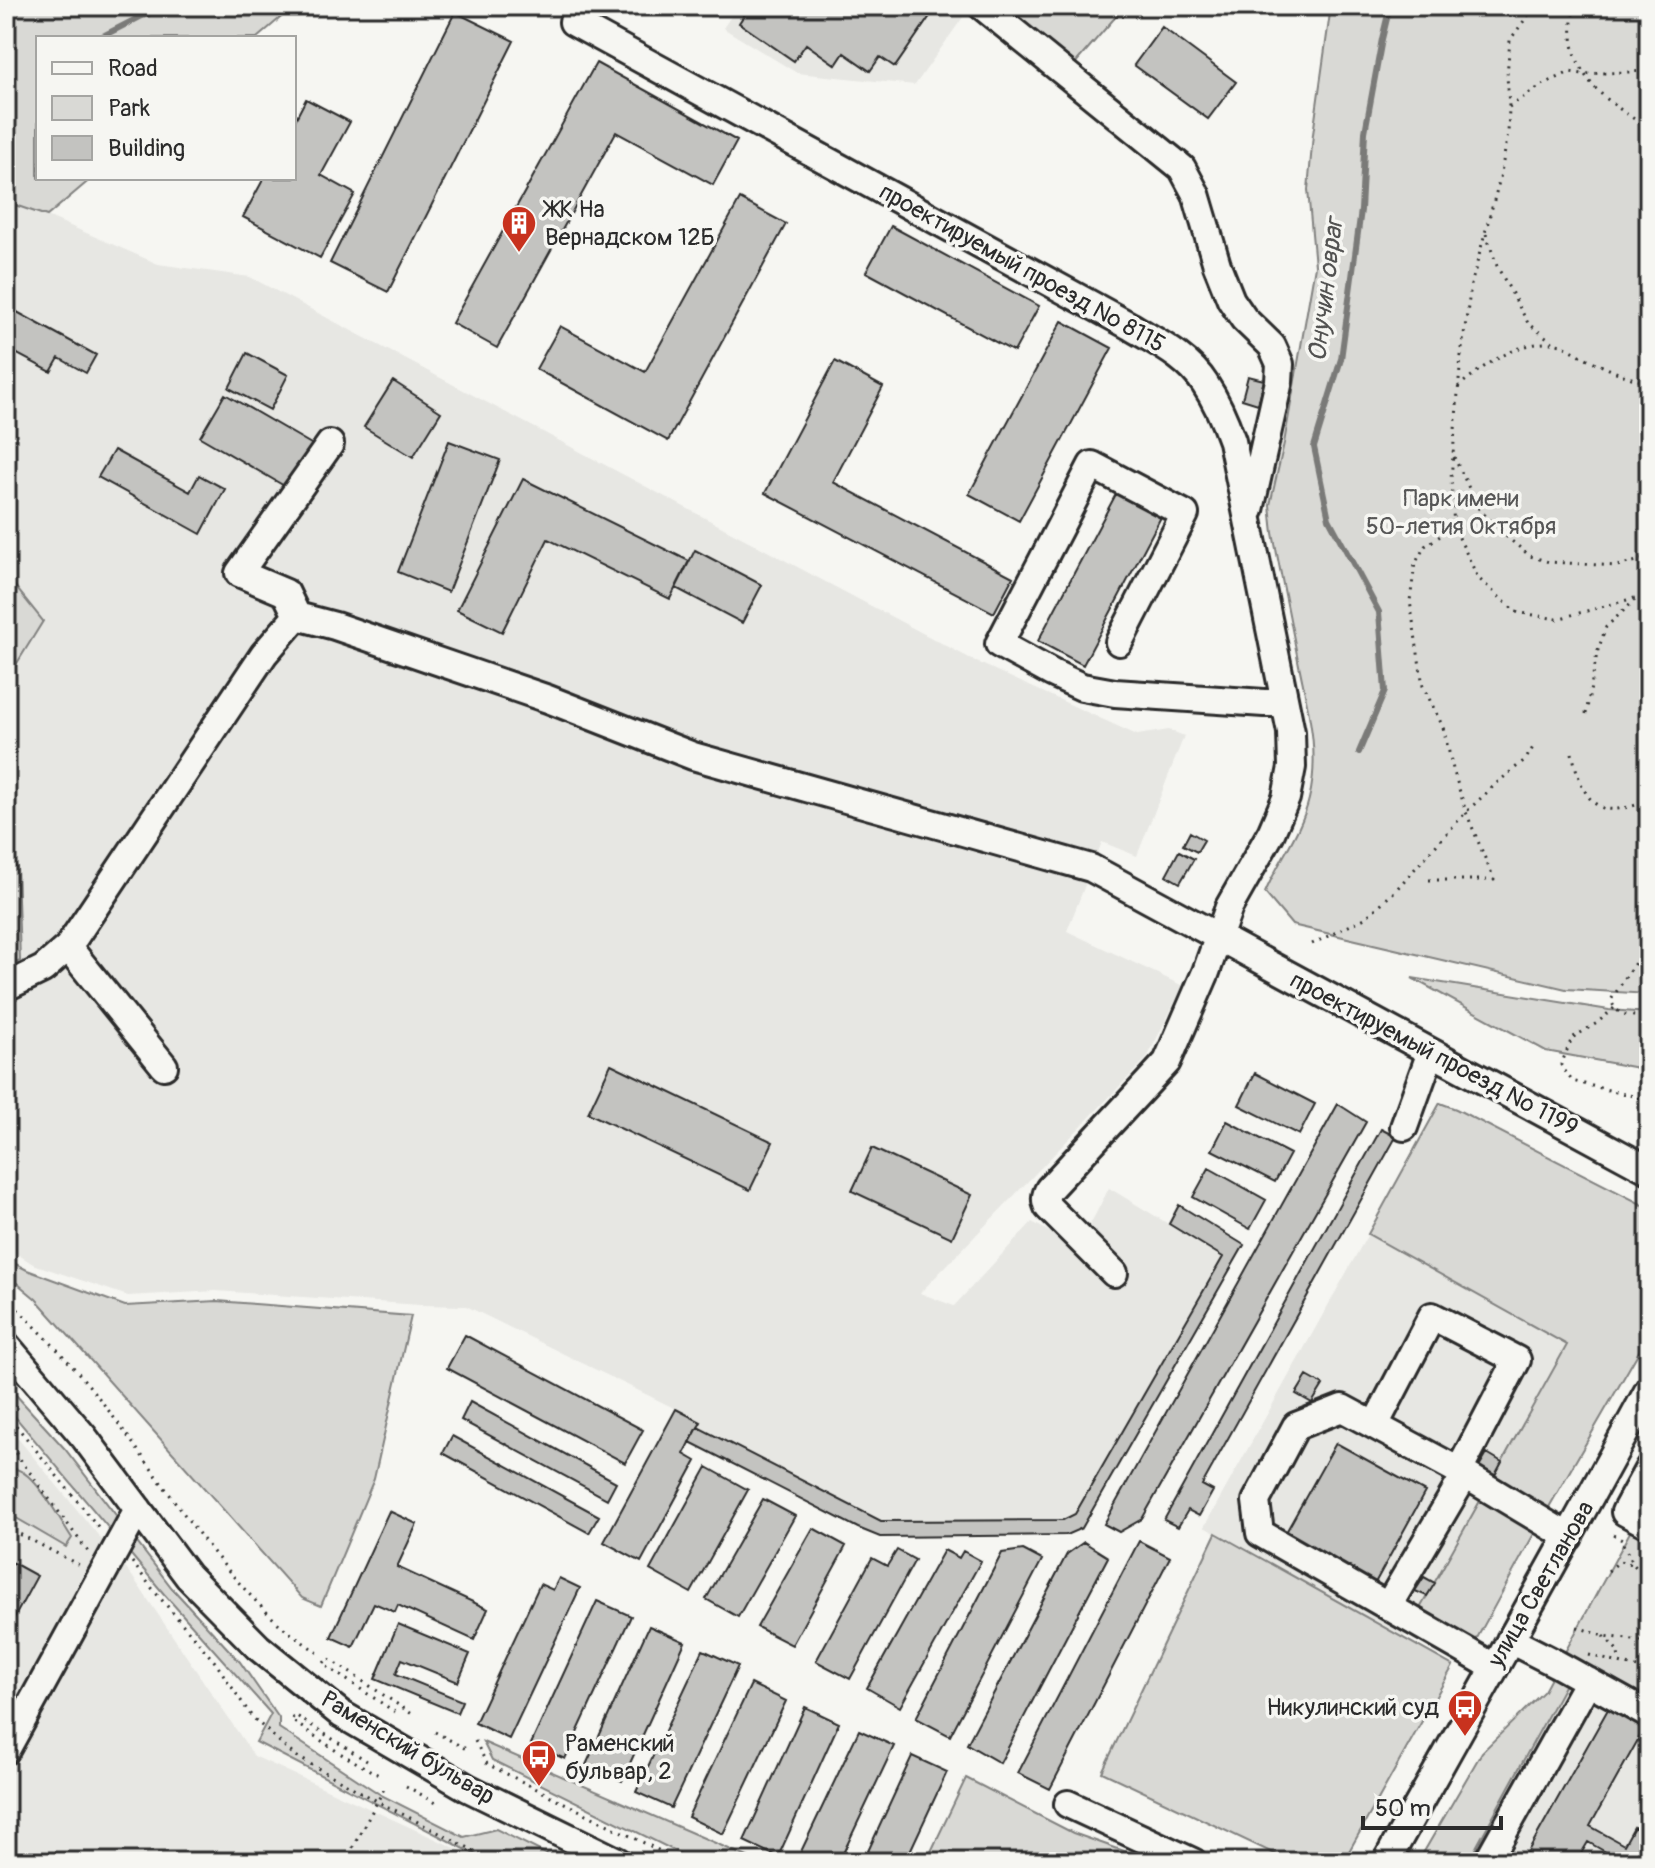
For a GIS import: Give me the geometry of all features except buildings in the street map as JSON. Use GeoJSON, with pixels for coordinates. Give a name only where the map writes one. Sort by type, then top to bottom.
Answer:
{"type":"FeatureCollection","features":[{"type":"Feature","properties":{"kind":"street"},"geometry":{"type":"LineString","coordinates":[[982,6],[1182,168],[1196,194],[1231,300],[1244,319],[1272,346],[1280,364],[1279,381],[1248,521]]}},
{"type":"Feature","properties":{"kind":"street","name":"проектируемый проезд № 8115"},"geometry":{"type":"LineString","coordinates":[[573,22],[1130,326],[1177,355],[1204,381],[1221,410],[1232,441],[1291,732],[1292,767],[1286,798],[1271,833],[1229,907],[1206,972],[1167,1062],[1046,1194],[1048,1207],[1114,1273]]}},
{"type":"Feature","properties":{"kind":"street"},"geometry":{"type":"LineString","coordinates":[[6,987],[43,969],[68,947],[264,654],[297,616],[286,593],[239,573],[330,444]]}},
{"type":"Feature","properties":{"kind":"street"},"geometry":{"type":"LineString","coordinates":[[1119,642],[1185,514],[1092,465],[999,644],[1082,687],[1115,693],[1285,703]]}},
{"type":"Feature","properties":{"kind":"street","name":"проектируемый проезд № 1199"},"geometry":{"type":"LineString","coordinates":[[297,616],[335,626],[548,699],[693,756],[1091,868],[1649,1170]]}},
{"type":"Feature","properties":{"kind":"street"},"geometry":{"type":"LineString","coordinates":[[68,947],[164,1066]]}},
{"type":"Feature","properties":{"kind":"street"},"geometry":{"type":"LineString","coordinates":[[1404,1127],[1431,1052]]}},
{"type":"Feature","properties":{"kind":"street"},"geometry":{"type":"LineString","coordinates":[[1375,1425],[1432,1316],[1517,1360],[1462,1473],[1388,1606]]}},
{"type":"Feature","properties":{"kind":"street","name":"Раменский бульвар"},"geometry":{"type":"LineString","coordinates":[[6,1345],[84,1437],[188,1576],[258,1647],[341,1714],[468,1788],[619,1862]]}},
{"type":"Feature","properties":{"kind":"street","name":"улица Светланова"},"geometry":{"type":"LineString","coordinates":[[1386,1862],[1649,1389]]}},
{"type":"Feature","properties":{"kind":"street"},"geometry":{"type":"LineString","coordinates":[[1494,1667],[1260,1533],[1256,1501],[1296,1426],[1342,1408],[1462,1473],[1569,1537]]}},
{"type":"Feature","properties":{"kind":"street"},"geometry":{"type":"LineString","coordinates":[[1649,1468],[1625,1512],[1649,1525]]}},
{"type":"Feature","properties":{"kind":"street"},"geometry":{"type":"LineString","coordinates":[[6,1750],[138,1509]]}},
{"type":"Feature","properties":{"kind":"street"},"geometry":{"type":"LineString","coordinates":[[1510,1640],[1649,1715]]}},
{"type":"Feature","properties":{"kind":"street"},"geometry":{"type":"LineString","coordinates":[[1487,1862],[1588,1681]]}},
{"type":"Feature","properties":{"kind":"street"},"geometry":{"type":"LineString","coordinates":[[1068,1804],[1193,1862]]}},
{"type":"Feature","properties":{"kind":"path"},"geometry":{"type":"LineString","coordinates":[[1542,6],[1529,14],[1510,40],[1508,134],[1486,234],[1471,285],[1458,387],[1451,479],[1454,527],[1478,578],[1516,612],[1557,619],[1638,597]]}},
{"type":"Feature","properties":{"kind":"path"},"geometry":{"type":"LineString","coordinates":[[1575,6],[1572,31],[1574,51],[1583,74],[1596,89],[1649,129]]}},
{"type":"Feature","properties":{"kind":"path"},"geometry":{"type":"LineString","coordinates":[[1642,6],[1649,35]]}},
{"type":"Feature","properties":{"kind":"path"},"geometry":{"type":"LineString","coordinates":[[1509,107],[1542,85],[1570,72],[1649,71]]}},
{"type":"Feature","properties":{"kind":"path"},"geometry":{"type":"LineString","coordinates":[[1486,234],[1497,266],[1528,323],[1554,343],[1631,379],[1649,383]]}},
{"type":"Feature","properties":{"kind":"path"},"geometry":{"type":"LineString","coordinates":[[1458,387],[1501,357],[1526,346],[1554,343]]}},
{"type":"Feature","properties":{"kind":"path"},"geometry":{"type":"LineString","coordinates":[[1452,454],[1479,509],[1530,556],[1549,562],[1617,566],[1649,558]]}},
{"type":"Feature","properties":{"kind":"path"},"geometry":{"type":"LineString","coordinates":[[1429,880],[1494,880],[1466,812],[1443,727],[1423,686],[1410,601],[1415,564],[1425,546],[1454,527]]}},
{"type":"Feature","properties":{"kind":"path"},"geometry":{"type":"LineString","coordinates":[[1586,714],[1597,653],[1606,627],[1649,590]]}},
{"type":"Feature","properties":{"kind":"path"},"geometry":{"type":"LineString","coordinates":[[1312,944],[1365,918],[1394,892],[1466,812],[1526,759],[1535,744]]}},
{"type":"Feature","properties":{"kind":"path"},"geometry":{"type":"LineString","coordinates":[[1572,753],[1582,790],[1601,808],[1614,810],[1649,801]]}},
{"type":"Feature","properties":{"kind":"path"},"geometry":{"type":"LineString","coordinates":[[1649,935],[1645,947],[1611,1000],[1614,1008],[1624,1015],[1649,1016]]}},
{"type":"Feature","properties":{"kind":"path"},"geometry":{"type":"LineString","coordinates":[[1614,1008],[1572,1038],[1561,1065],[1572,1081],[1649,1100]]}},
{"type":"Feature","properties":{"kind":"path"},"geometry":{"type":"LineString","coordinates":[[6,1298],[87,1383],[210,1549],[247,1592],[278,1624],[321,1655]]}},
{"type":"Feature","properties":{"kind":"path"},"geometry":{"type":"LineString","coordinates":[[6,1413],[105,1535]]}},
{"type":"Feature","properties":{"kind":"path"},"geometry":{"type":"LineString","coordinates":[[6,1440],[93,1558]]}},
{"type":"Feature","properties":{"kind":"path"},"geometry":{"type":"LineString","coordinates":[[6,1527],[86,1569]]}},
{"type":"Feature","properties":{"kind":"path"},"geometry":{"type":"LineString","coordinates":[[1613,1535],[1623,1543],[1634,1565],[1649,1581]]}},
{"type":"Feature","properties":{"kind":"path"},"geometry":{"type":"LineString","coordinates":[[127,1556],[215,1662],[252,1717],[294,1755],[496,1862]]}},
{"type":"Feature","properties":{"kind":"path"},"geometry":{"type":"LineString","coordinates":[[1608,1571],[1620,1561],[1634,1565]]}},
{"type":"Feature","properties":{"kind":"path"},"geometry":{"type":"LineString","coordinates":[[1577,1627],[1604,1636],[1649,1642]]}},
{"type":"Feature","properties":{"kind":"path"},"geometry":{"type":"LineString","coordinates":[[1604,1636],[1618,1651],[1618,1663]]}},
{"type":"Feature","properties":{"kind":"path"},"geometry":{"type":"LineString","coordinates":[[1588,1654],[1649,1671]]}},
{"type":"Feature","properties":{"kind":"path"},"geometry":{"type":"LineString","coordinates":[[395,1712],[323,1664],[328,1658],[415,1716]]}},
{"type":"Feature","properties":{"kind":"path"},"geometry":{"type":"LineString","coordinates":[[367,1761],[295,1715],[291,1720],[382,1777]]}},
{"type":"Feature","properties":{"kind":"path"},"geometry":{"type":"LineString","coordinates":[[435,1732],[468,1750]]}},
{"type":"Feature","properties":{"kind":"path"},"geometry":{"type":"LineString","coordinates":[[475,1741],[487,1764],[682,1862]]}},
{"type":"Feature","properties":{"kind":"path"},"geometry":{"type":"LineString","coordinates":[[406,1786],[438,1804]]}},
{"type":"Feature","properties":{"kind":"path"},"geometry":{"type":"LineString","coordinates":[[345,1862],[385,1787]]}},
{"type":"Feature","properties":{"kind":"shaded area"},"geometry":{"type":"Polygon","coordinates":[[[738,6],[971,6],[915,85],[797,73],[723,28],[738,6]]]}},
{"type":"Feature","properties":{"kind":"shaded area"},"geometry":{"type":"Polygon","coordinates":[[[6,202],[47,216],[158,264],[250,277],[977,662],[1137,735],[1169,730],[1184,736],[1137,856],[1102,842],[1067,931],[1183,986],[1147,1058],[920,1293],[954,1306],[1032,1222],[1078,1248],[1109,1188],[1223,1257],[1075,1514],[1063,1520],[881,1521],[698,1427],[701,1422],[676,1409],[466,1306],[216,1291],[128,1296],[33,1264],[6,1247],[6,202]]]}},
{"type":"Feature","properties":{"kind":"shaded area"},"geometry":{"type":"Polygon","coordinates":[[[1368,1234],[1567,1345],[1404,1637],[1204,1527],[1368,1234]]]}},
{"type":"Feature","properties":{"kind":"shaded area"},"geometry":{"type":"Polygon","coordinates":[[[6,1424],[132,1576],[254,1756],[486,1862],[6,1862],[6,1424]]]}},
{"type":"Feature","properties":{"kind":"shaded area"},"geometry":{"type":"Polygon","coordinates":[[[1577,1662],[1649,1701],[1649,1862],[1468,1862],[1577,1662]]]}},
{"type":"Feature","properties":{"kind":"green space"},"geometry":{"type":"Polygon","coordinates":[[[6,6],[294,6],[259,36],[36,36],[36,180],[90,180],[47,216],[6,202],[6,6]]]}},
{"type":"Feature","properties":{"kind":"green space"},"geometry":{"type":"Polygon","coordinates":[[[1000,6],[1125,6],[1073,66],[1000,6]]]}},
{"type":"Feature","properties":{"kind":"green space","name":"Парк имени 50-летия Октября"},"geometry":{"type":"Polygon","coordinates":[[[1331,6],[1649,6],[1649,994],[1566,989],[1292,925],[1265,893],[1301,824],[1309,799],[1314,764],[1309,712],[1270,505],[1315,266],[1308,190],[1331,6]]]}},
{"type":"Feature","properties":{"kind":"green space"},"geometry":{"type":"Polygon","coordinates":[[[6,575],[43,621],[6,681],[6,575]]]}},
{"type":"Feature","properties":{"kind":"green space"},"geometry":{"type":"Polygon","coordinates":[[[6,859],[17,867],[20,961],[6,968],[6,859]]]}},
{"type":"Feature","properties":{"kind":"green space"},"geometry":{"type":"Polygon","coordinates":[[[1412,978],[1609,1010],[1649,1013],[1649,1070],[1546,1051],[1412,978]]]}},
{"type":"Feature","properties":{"kind":"green space"},"geometry":{"type":"Polygon","coordinates":[[[1440,1103],[1649,1208],[1649,1334],[1469,1653],[1413,1621],[1567,1345],[1368,1234],[1440,1103]]]}},
{"type":"Feature","properties":{"kind":"green space"},"geometry":{"type":"Polygon","coordinates":[[[6,1259],[27,1270],[125,1306],[217,1301],[411,1316],[374,1479],[321,1606],[302,1598],[36,1299],[6,1274],[6,1259]]]}},
{"type":"Feature","properties":{"kind":"green space"},"geometry":{"type":"Polygon","coordinates":[[[6,1384],[65,1449],[172,1588],[240,1662],[279,1718],[279,1728],[381,1795],[464,1837],[496,1829],[562,1862],[490,1862],[256,1742],[271,1714],[164,1594],[6,1406],[6,1384]]]}},
{"type":"Feature","properties":{"kind":"green space"},"geometry":{"type":"Polygon","coordinates":[[[16,1469],[32,1479],[72,1538],[66,1547],[6,1512],[6,1471],[16,1469]]]}},
{"type":"Feature","properties":{"kind":"green space"},"geometry":{"type":"Polygon","coordinates":[[[1637,1519],[1649,1525],[1649,1701],[1577,1662],[1468,1862],[1418,1862],[1482,1752],[1544,1691],[1637,1519]]]}},
{"type":"Feature","properties":{"kind":"green space"},"geometry":{"type":"Polygon","coordinates":[[[1216,1533],[1453,1666],[1343,1862],[1292,1862],[1102,1772],[1216,1533]]]}},
{"type":"Feature","properties":{"kind":"green space"},"geometry":{"type":"Polygon","coordinates":[[[483,1742],[759,1862],[697,1862],[492,1760],[483,1742]]]}},
{"type":"Feature","properties":{"kind":"green space"},"geometry":{"type":"Polygon","coordinates":[[[966,1778],[1073,1833],[1155,1862],[926,1862],[966,1778]]]}},
{"type":"Feature","properties":{"kind":"waterway"},"geometry":{"type":"LineString","coordinates":[[103,36],[170,6]]}},
{"type":"Feature","properties":{"kind":"waterway","name":"Онучин овраг"},"geometry":{"type":"LineString","coordinates":[[1359,752],[1385,691],[1379,612],[1329,519],[1314,447],[1341,359],[1361,210],[1365,132],[1390,6]]}},
{"type":"Feature","properties":{"kind":"place","name":"ЖК На Вернадском 12Б"},"geometry":{"type":"Point","coordinates":[519,254]}},
{"type":"Feature","properties":{"kind":"place","name":"Никулинский суд"},"geometry":{"type":"Point","coordinates":[1465,1738]}},
{"type":"Feature","properties":{"kind":"place","name":"Раменский бульвар, 2"},"geometry":{"type":"Point","coordinates":[539,1788]}}]}
